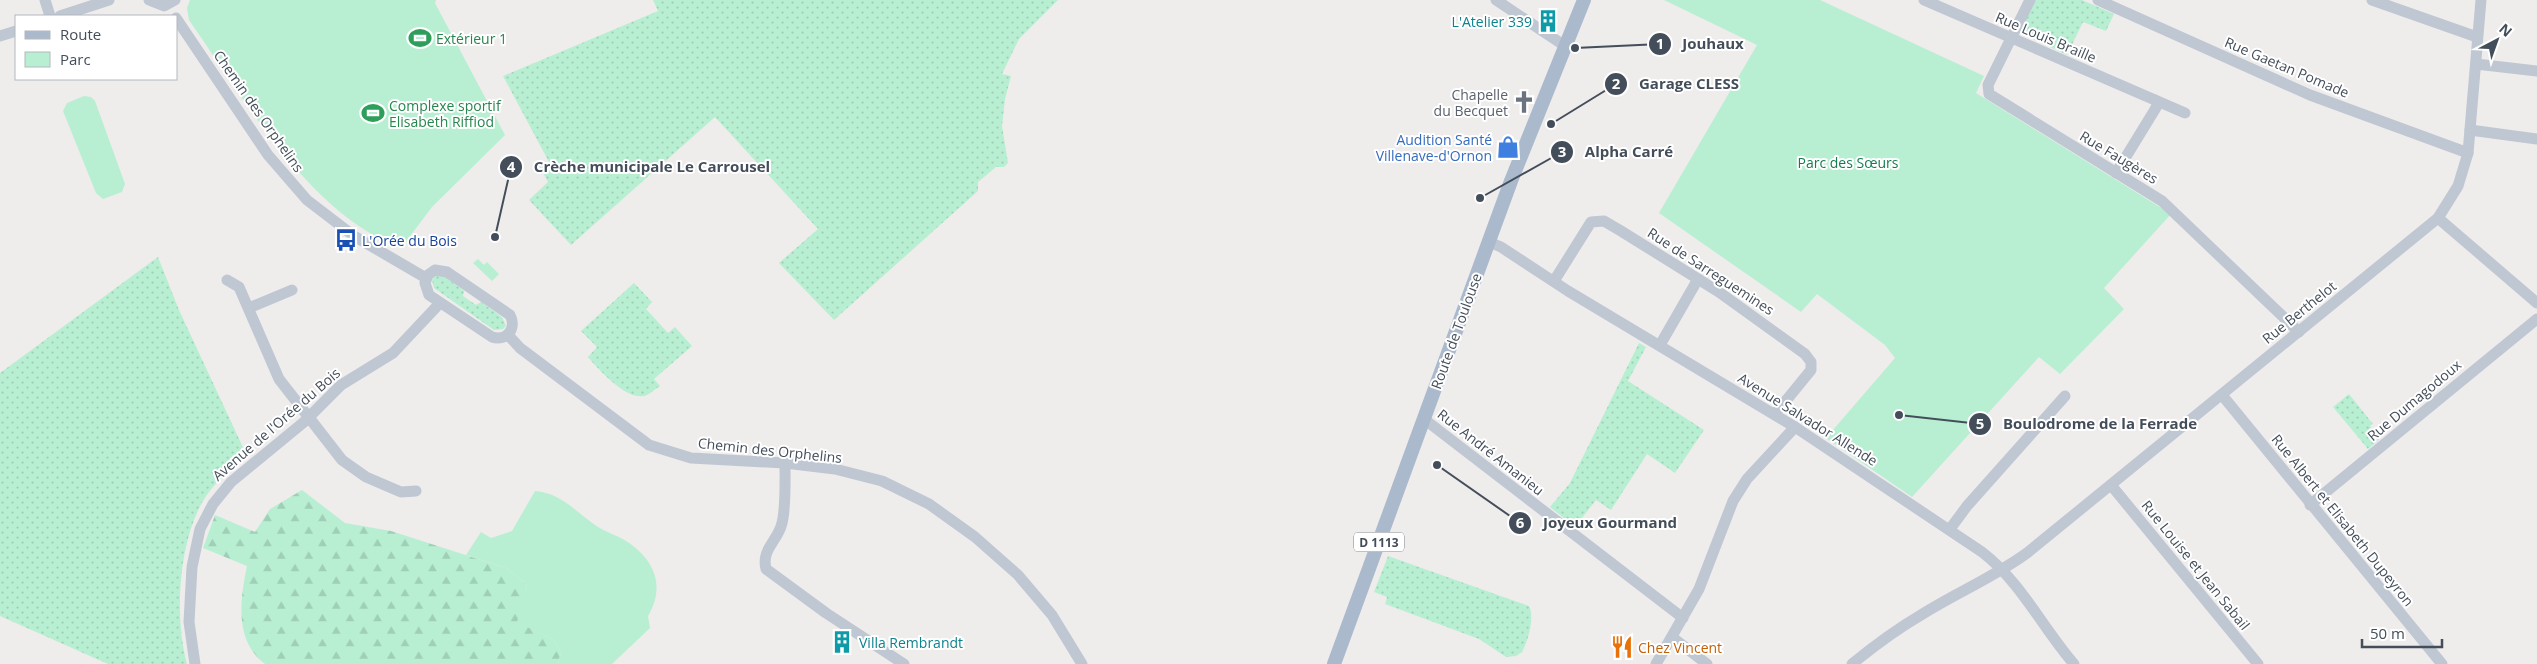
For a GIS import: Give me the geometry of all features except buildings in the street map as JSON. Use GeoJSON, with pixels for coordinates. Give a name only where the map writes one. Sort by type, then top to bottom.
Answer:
{"type":"FeatureCollection","features":[{"type":"Feature","properties":{"kind":"main road","name":"Route de Toulouse"},"geometry":{"type":"LineString","coordinates":[[1334,664],[1489,242],[1584,0]]}},
{"type":"Feature","properties":{"kind":"street"},"geometry":{"type":"LineString","coordinates":[[45,0],[50,15]]}},
{"type":"Feature","properties":{"kind":"street"},"geometry":{"type":"LineString","coordinates":[[63,15],[109,0]]}},
{"type":"Feature","properties":{"kind":"street"},"geometry":{"type":"LineString","coordinates":[[149,0],[158,6],[172,2]]}},
{"type":"Feature","properties":{"kind":"street"},"geometry":{"type":"LineString","coordinates":[[1496,0],[1565,46]]}},
{"type":"Feature","properties":{"kind":"street","name":"Rue Louis Braille"},"geometry":{"type":"LineString","coordinates":[[1924,0],[2185,113]]}},
{"type":"Feature","properties":{"kind":"street","name":"Rue Faugères"},"geometry":{"type":"LineString","coordinates":[[2030,0],[1988,85],[1989,94],[2162,200],[2298,332]]}},
{"type":"Feature","properties":{"kind":"street","name":"Rue Gaetan Pomade"},"geometry":{"type":"LineString","coordinates":[[2098,0],[2310,95],[2468,153]]}},
{"type":"Feature","properties":{"kind":"street"},"geometry":{"type":"LineString","coordinates":[[2372,0],[2477,37]]}},
{"type":"Feature","properties":{"kind":"street","name":"Rue Berthelot"},"geometry":{"type":"LineString","coordinates":[[1852,664],[1871,648],[1922,614],[2003,570],[2111,485],[2438,218],[2458,186],[2468,153],[2481,0]]}},
{"type":"Feature","properties":{"kind":"street","name":"Chemin des Orphelins"},"geometry":{"type":"LineString","coordinates":[[172,2],[175,15]]}},
{"type":"Feature","properties":{"kind":"street","name":"Chemin des Orphelins"},"geometry":{"type":"LineString","coordinates":[[178,20],[268,155],[307,200],[354,236],[426,278]]}},
{"type":"Feature","properties":{"kind":"street"},"geometry":{"type":"LineString","coordinates":[[0,36],[15,31]]}},
{"type":"Feature","properties":{"kind":"street"},"geometry":{"type":"LineString","coordinates":[[2476,64],[2537,72]]}},
{"type":"Feature","properties":{"kind":"street"},"geometry":{"type":"LineString","coordinates":[[2116,173],[2158,104],[2155,100]]}},
{"type":"Feature","properties":{"kind":"street"},"geometry":{"type":"LineString","coordinates":[[2470,130],[2537,139]]}},
{"type":"Feature","properties":{"kind":"street"},"geometry":{"type":"LineString","coordinates":[[2438,218],[2537,303]]}},
{"type":"Feature","properties":{"kind":"street","name":"Rue de Sarreguemines"},"geometry":{"type":"LineString","coordinates":[[1554,280],[1587,226],[1594,220],[1600,220],[1698,279],[1805,354],[1811,362],[1811,370],[1775,414]]}},
{"type":"Feature","properties":{"kind":"street","name":"Avenue Salvador Allende"},"geometry":{"type":"LineString","coordinates":[[1489,242],[1501,247],[1775,414],[1950,529],[2003,570],[2074,664]]}},
{"type":"Feature","properties":{"kind":"street"},"geometry":{"type":"LineString","coordinates":[[435,270],[443,270],[510,315],[513,324],[508,335],[500,338],[492,337],[440,303],[427,292],[426,278],[435,270]]}},
{"type":"Feature","properties":{"kind":"street"},"geometry":{"type":"LineString","coordinates":[[1660,345],[1698,279]]}},
{"type":"Feature","properties":{"kind":"street"},"geometry":{"type":"LineString","coordinates":[[227,280],[239,287],[279,379],[342,460],[366,477],[401,492],[416,490]]}},
{"type":"Feature","properties":{"kind":"street"},"geometry":{"type":"LineString","coordinates":[[249,308],[292,290]]}},
{"type":"Feature","properties":{"kind":"street","name":"Avenue de l'Orée du Bois"},"geometry":{"type":"LineString","coordinates":[[195,664],[189,622],[189,592],[196,544],[206,516],[221,491],[308,417],[341,385],[393,352],[440,303]]}},
{"type":"Feature","properties":{"kind":"street","name":"Rue Dumagodoux"},"geometry":{"type":"LineString","coordinates":[[2310,505],[2537,320]]}},
{"type":"Feature","properties":{"kind":"street","name":"Chemin des Orphelins"},"geometry":{"type":"LineString","coordinates":[[508,335],[520,348],[649,445],[691,458],[785,463],[835,469],[882,481],[929,504],[975,538],[1018,574],[1052,615],[1082,664]]}},
{"type":"Feature","properties":{"kind":"street","name":"Rue Albert et Elisabeth Dupeyron"},"geometry":{"type":"LineString","coordinates":[[2222,395],[2310,505],[2442,664]]}},
{"type":"Feature","properties":{"kind":"street"},"geometry":{"type":"LineString","coordinates":[[1950,529],[1967,506],[2065,396]]}},
{"type":"Feature","properties":{"kind":"street","name":"Rue André Amanieu"},"geometry":{"type":"LineString","coordinates":[[1424,419],[1683,618]]}},
{"type":"Feature","properties":{"kind":"street"},"geometry":{"type":"LineString","coordinates":[[1656,664],[1705,576],[1733,501],[1746,479],[1795,427]]}},
{"type":"Feature","properties":{"kind":"street"},"geometry":{"type":"LineString","coordinates":[[785,463],[782,522],[767,549],[764,563],[766,569],[826,613],[904,664]]}},
{"type":"Feature","properties":{"kind":"street","name":"Rue Louise et Jean Sabail"},"geometry":{"type":"LineString","coordinates":[[2111,485],[2258,664]]}},
{"type":"Feature","properties":{"kind":"street"},"geometry":{"type":"LineString","coordinates":[[1672,637],[1707,664]]}},
{"type":"Feature","properties":{"kind":"green space","name":"Complexe sportif Elisabeth Riffiod"},"geometry":{"type":"Polygon","coordinates":[[[190,0],[436,0],[435,3],[505,135],[432,207],[401,248],[368,232],[337,209],[308,182],[256,117],[189,20],[187,8],[190,0]]]}},
{"type":"Feature","properties":{"kind":"green space"},"geometry":{"type":"Polygon","coordinates":[[[653,0],[1058,0],[1019,39],[1002,74],[1011,76],[1005,99],[1002,126],[1008,163],[1004,167],[996,167],[978,182],[978,191],[834,320],[779,263],[818,229],[715,117],[571,245],[529,200],[548,182],[540,167],[549,162],[503,76],[658,11],[653,0]]]}},
{"type":"Feature","properties":{"kind":"green space","name":"Parc des Sœurs"},"geometry":{"type":"Polygon","coordinates":[[[1664,0],[1820,0],[1984,76],[1976,93],[2171,214],[2104,288],[2124,309],[2060,374],[2039,357],[1912,497],[1826,438],[1895,358],[1885,345],[1817,294],[1801,312],[1659,213],[1757,45],[1664,0]]]}},
{"type":"Feature","properties":{"kind":"green space"},"geometry":{"type":"Polygon","coordinates":[[[2034,0],[2082,0],[2114,14],[2106,31],[2083,22],[2067,55],[2025,35],[2022,26],[2034,0]]]}},
{"type":"Feature","properties":{"kind":"green space"},"geometry":{"type":"Polygon","coordinates":[[[84,96],[91,97],[95,101],[125,184],[122,192],[103,199],[96,193],[63,111],[67,103],[84,96]]]}},
{"type":"Feature","properties":{"kind":"green space"},"geometry":{"type":"Polygon","coordinates":[[[158,257],[179,310],[247,456],[225,474],[210,490],[189,534],[184,555],[180,601],[183,645],[187,664],[108,664],[0,616],[0,373],[158,257]]]}},
{"type":"Feature","properties":{"kind":"green space"},"geometry":{"type":"Polygon","coordinates":[[[478,259],[484,265],[487,262],[499,274],[492,281],[473,263],[478,259]]]}},
{"type":"Feature","properties":{"kind":"green space"},"geometry":{"type":"Polygon","coordinates":[[[437,275],[443,275],[464,291],[463,296],[476,305],[481,302],[502,317],[506,326],[503,329],[494,330],[434,288],[432,280],[437,275]]]}},
{"type":"Feature","properties":{"kind":"green space"},"geometry":{"type":"Polygon","coordinates":[[[634,283],[652,302],[646,309],[668,333],[675,327],[692,346],[654,379],[660,386],[644,396],[637,396],[621,389],[599,369],[588,357],[597,347],[581,331],[634,283]]]}},
{"type":"Feature","properties":{"kind":"green space"},"geometry":{"type":"Polygon","coordinates":[[[1639,343],[1646,347],[1628,381],[1704,430],[1675,473],[1647,454],[1611,510],[1596,500],[1575,527],[1550,507],[1570,483],[1639,343]]]}},
{"type":"Feature","properties":{"kind":"green space"},"geometry":{"type":"Polygon","coordinates":[[[2349,394],[2373,424],[2370,426],[2380,439],[2368,449],[2333,407],[2349,394]]]}},
{"type":"Feature","properties":{"kind":"green space"},"geometry":{"type":"Polygon","coordinates":[[[302,490],[345,523],[391,531],[506,568],[527,585],[518,622],[552,639],[561,652],[558,664],[265,664],[255,655],[248,644],[244,632],[241,605],[247,566],[203,548],[215,515],[255,532],[270,509],[302,490]]]}},
{"type":"Feature","properties":{"kind":"green space"},"geometry":{"type":"Polygon","coordinates":[[[535,491],[553,495],[567,503],[599,528],[628,542],[641,552],[652,569],[657,587],[653,606],[648,616],[650,628],[612,664],[558,664],[561,652],[552,639],[517,622],[527,585],[506,568],[466,555],[481,532],[491,538],[512,531],[535,491]]]}},
{"type":"Feature","properties":{"kind":"green space"},"geometry":{"type":"Polygon","coordinates":[[[1388,556],[1529,606],[1531,622],[1522,652],[1516,656],[1506,657],[1479,639],[1385,604],[1387,597],[1374,592],[1388,556]]]}},
{"type":"Feature","properties":{"kind":"place","name":"L'Atelier 339"},"geometry":{"type":"Point","coordinates":[1548,21]}},
{"type":"Feature","properties":{"kind":"place","name":"Extérieur 1"},"geometry":{"type":"Point","coordinates":[420,38]}},
{"type":"Feature","properties":{"kind":"place","name":"Jouhaux"},"geometry":{"type":"Point","coordinates":[1575,48]}},
{"type":"Feature","properties":{"kind":"place","name":"Chapelle du Becquet"},"geometry":{"type":"Point","coordinates":[1524,102]}},
{"type":"Feature","properties":{"kind":"place","name":"Complexe sportif Elisabeth Riffiod"},"geometry":{"type":"Point","coordinates":[373,113]}},
{"type":"Feature","properties":{"kind":"place","name":"Garage CLESS"},"geometry":{"type":"Point","coordinates":[1551,124]}},
{"type":"Feature","properties":{"kind":"place","name":"Audition Santé Villenave-d'Ornon"},"geometry":{"type":"Point","coordinates":[1508,147]}},
{"type":"Feature","properties":{"kind":"place","name":"Alpha Carré"},"geometry":{"type":"Point","coordinates":[1480,198]}},
{"type":"Feature","properties":{"kind":"place","name":"Crèche municipale Le Carrousel"},"geometry":{"type":"Point","coordinates":[495,237]}},
{"type":"Feature","properties":{"kind":"place","name":"L'Orée du Bois"},"geometry":{"type":"Point","coordinates":[346,240]}},
{"type":"Feature","properties":{"kind":"place","name":"Boulodrome de la Ferrade"},"geometry":{"type":"Point","coordinates":[1899,415]}},
{"type":"Feature","properties":{"kind":"place","name":"Joyeux Gourmand"},"geometry":{"type":"Point","coordinates":[1437,465]}},
{"type":"Feature","properties":{"kind":"place","name":"Villa Rembrandt"},"geometry":{"type":"Point","coordinates":[842,642]}},
{"type":"Feature","properties":{"kind":"place","name":"Chez Vincent"},"geometry":{"type":"Point","coordinates":[1622,647]}}]}
